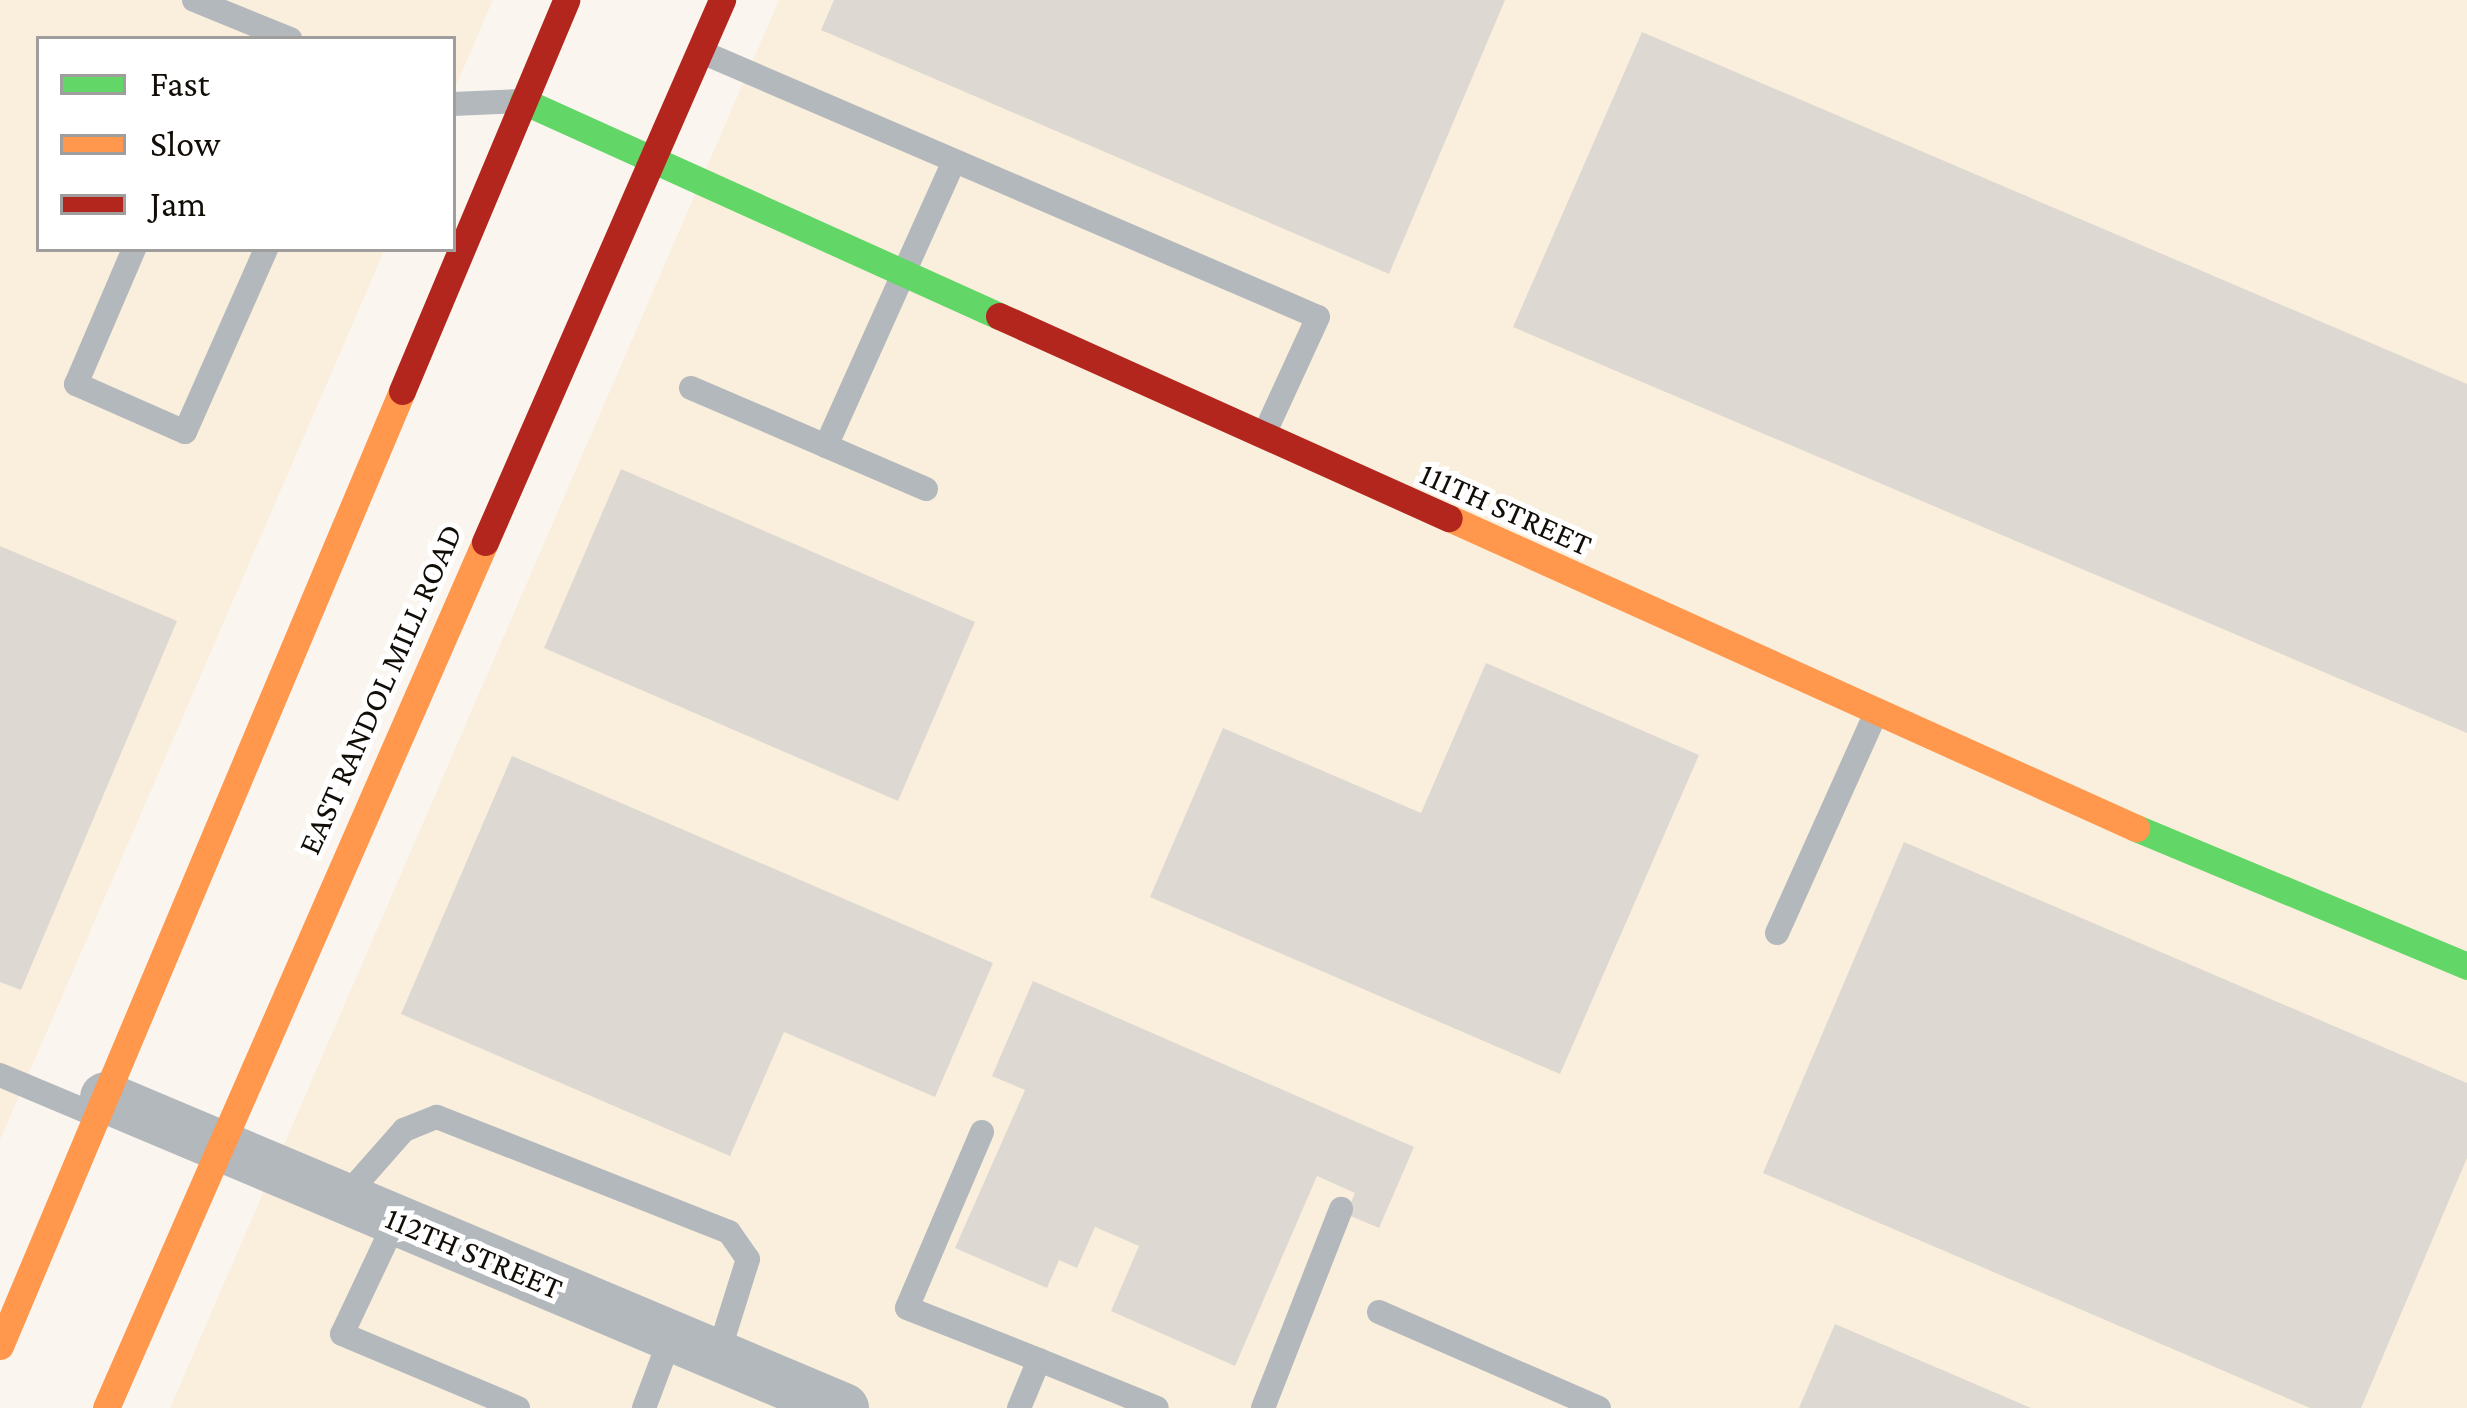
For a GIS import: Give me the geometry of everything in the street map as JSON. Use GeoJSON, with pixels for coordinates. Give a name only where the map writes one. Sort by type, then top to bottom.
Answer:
{"type":"FeatureCollection","features":[{"type":"Feature","properties":{"kind":"main road"},"geometry":{"type":"LineString","coordinates":[[0,1346],[30,1247],[101,1106],[566,0]]}},
{"type":"Feature","properties":{"kind":"main road","name":"EAST RANDOL MILL ROAD"},"geometry":{"type":"LineString","coordinates":[[106,1408],[722,0]]}},
{"type":"Feature","properties":{"kind":"main road","name":"111TH STREET"},"geometry":{"type":"LineString","coordinates":[[523,101],[1876,713],[2467,966]]}},
{"type":"Feature","properties":{"kind":"street","name":"112TH STREET"},"geometry":{"type":"LineString","coordinates":[[101,1106],[219,1145],[843,1408]]}},
{"type":"Feature","properties":{"kind":"lane"},"geometry":{"type":"LineString","coordinates":[[194,0],[229,28],[273,36]]}},
{"type":"Feature","properties":{"kind":"lane"},"geometry":{"type":"LineString","coordinates":[[700,52],[1318,317],[1262,438]]}},
{"type":"Feature","properties":{"kind":"lane"},"geometry":{"type":"LineString","coordinates":[[456,104],[523,101]]}},
{"type":"Feature","properties":{"kind":"lane"},"geometry":{"type":"LineString","coordinates":[[826,446],[954,161]]}},
{"type":"Feature","properties":{"kind":"lane"},"geometry":{"type":"LineString","coordinates":[[133,252],[76,384],[185,432],[265,252]]}},
{"type":"Feature","properties":{"kind":"lane"},"geometry":{"type":"LineString","coordinates":[[691,388],[926,489]]}},
{"type":"Feature","properties":{"kind":"lane"},"geometry":{"type":"LineString","coordinates":[[1777,933],[1876,713]]}},
{"type":"Feature","properties":{"kind":"lane"},"geometry":{"type":"LineString","coordinates":[[0,1075],[101,1106]]}},
{"type":"Feature","properties":{"kind":"lane"},"geometry":{"type":"LineString","coordinates":[[344,1198],[404,1130],[437,1117],[729,1232],[748,1259],[718,1355]]}},
{"type":"Feature","properties":{"kind":"lane"},"geometry":{"type":"LineString","coordinates":[[982,1132],[907,1308],[1157,1408]]}},
{"type":"Feature","properties":{"kind":"lane"},"geometry":{"type":"LineString","coordinates":[[1263,1408],[1341,1209]]}},
{"type":"Feature","properties":{"kind":"lane"},"geometry":{"type":"LineString","coordinates":[[396,1220],[343,1334],[518,1408]]}},
{"type":"Feature","properties":{"kind":"lane"},"geometry":{"type":"LineString","coordinates":[[1379,1312],[1599,1408]]}},
{"type":"Feature","properties":{"kind":"lane"},"geometry":{"type":"LineString","coordinates":[[644,1408],[671,1336]]}},
{"type":"Feature","properties":{"kind":"lane"},"geometry":{"type":"LineString","coordinates":[[1018,1408],[1039,1360]]}},
{"type":"Feature","properties":{"kind":"shaded area"},"geometry":{"type":"Polygon","coordinates":[[[0,0],[493,0],[456,86],[456,36],[36,36],[36,252],[384,252],[0,1140],[0,0]]]}},
{"type":"Feature","properties":{"kind":"shaded area"},"geometry":{"type":"Polygon","coordinates":[[[779,0],[2467,0],[2467,1408],[170,1408],[779,0]]]}},
{"type":"Feature","properties":{"kind":"building"},"geometry":{"type":"Polygon","coordinates":[[[834,0],[1505,0],[1389,274],[821,30],[834,0]]]}},
{"type":"Feature","properties":{"kind":"building"},"geometry":{"type":"Polygon","coordinates":[[[1642,32],[2467,384],[2467,733],[1513,327],[1642,32]]]}},
{"type":"Feature","properties":{"kind":"building"},"geometry":{"type":"Polygon","coordinates":[[[621,469],[975,622],[898,801],[544,648],[621,469]]]}},
{"type":"Feature","properties":{"kind":"building"},"geometry":{"type":"Polygon","coordinates":[[[0,546],[177,621],[21,990],[0,982],[0,546]]]}},
{"type":"Feature","properties":{"kind":"building"},"geometry":{"type":"Polygon","coordinates":[[[1486,663],[1699,755],[1560,1074],[1150,897],[1223,728],[1421,813],[1486,663]]]}},
{"type":"Feature","properties":{"kind":"building"},"geometry":{"type":"Polygon","coordinates":[[[512,756],[993,963],[935,1097],[784,1032],[730,1156],[401,1014],[512,756]]]}},
{"type":"Feature","properties":{"kind":"building"},"geometry":{"type":"Polygon","coordinates":[[[1904,842],[2467,1083],[2467,1158],[2361,1408],[2310,1408],[1763,1173],[1904,842]]]}},
{"type":"Feature","properties":{"kind":"building"},"geometry":{"type":"Polygon","coordinates":[[[1033,981],[1414,1147],[1379,1228],[1346,1214],[1355,1193],[1317,1176],[1235,1366],[1111,1311],[1139,1246],[1095,1227],[1077,1268],[1059,1260],[1047,1288],[955,1248],[1025,1090],[992,1076],[1033,981]]]}},
{"type":"Feature","properties":{"kind":"building"},"geometry":{"type":"Polygon","coordinates":[[[1835,1324],[2031,1408],[1799,1408],[1835,1324]]]}},
{"type":"Feature","properties":{"kind":"traffic: fast"},"geometry":{"type":"LineString","coordinates":[[523,101],[999,316]]}},
{"type":"Feature","properties":{"kind":"traffic: fast"},"geometry":{"type":"LineString","coordinates":[[2136,828],[2467,966]]}},
{"type":"Feature","properties":{"kind":"traffic: slow"},"geometry":{"type":"LineString","coordinates":[[0,1346],[402,391]]}},
{"type":"Feature","properties":{"kind":"traffic: slow"},"geometry":{"type":"LineString","coordinates":[[1449,518],[2136,828]]}},
{"type":"Feature","properties":{"kind":"traffic: slow"},"geometry":{"type":"LineString","coordinates":[[106,1408],[485,542]]}},
{"type":"Feature","properties":{"kind":"traffic: jam"},"geometry":{"type":"LineString","coordinates":[[402,391],[566,0]]}},
{"type":"Feature","properties":{"kind":"traffic: jam"},"geometry":{"type":"LineString","coordinates":[[485,542],[722,0]]}},
{"type":"Feature","properties":{"kind":"traffic: jam"},"geometry":{"type":"LineString","coordinates":[[999,316],[1449,518]]}}]}
